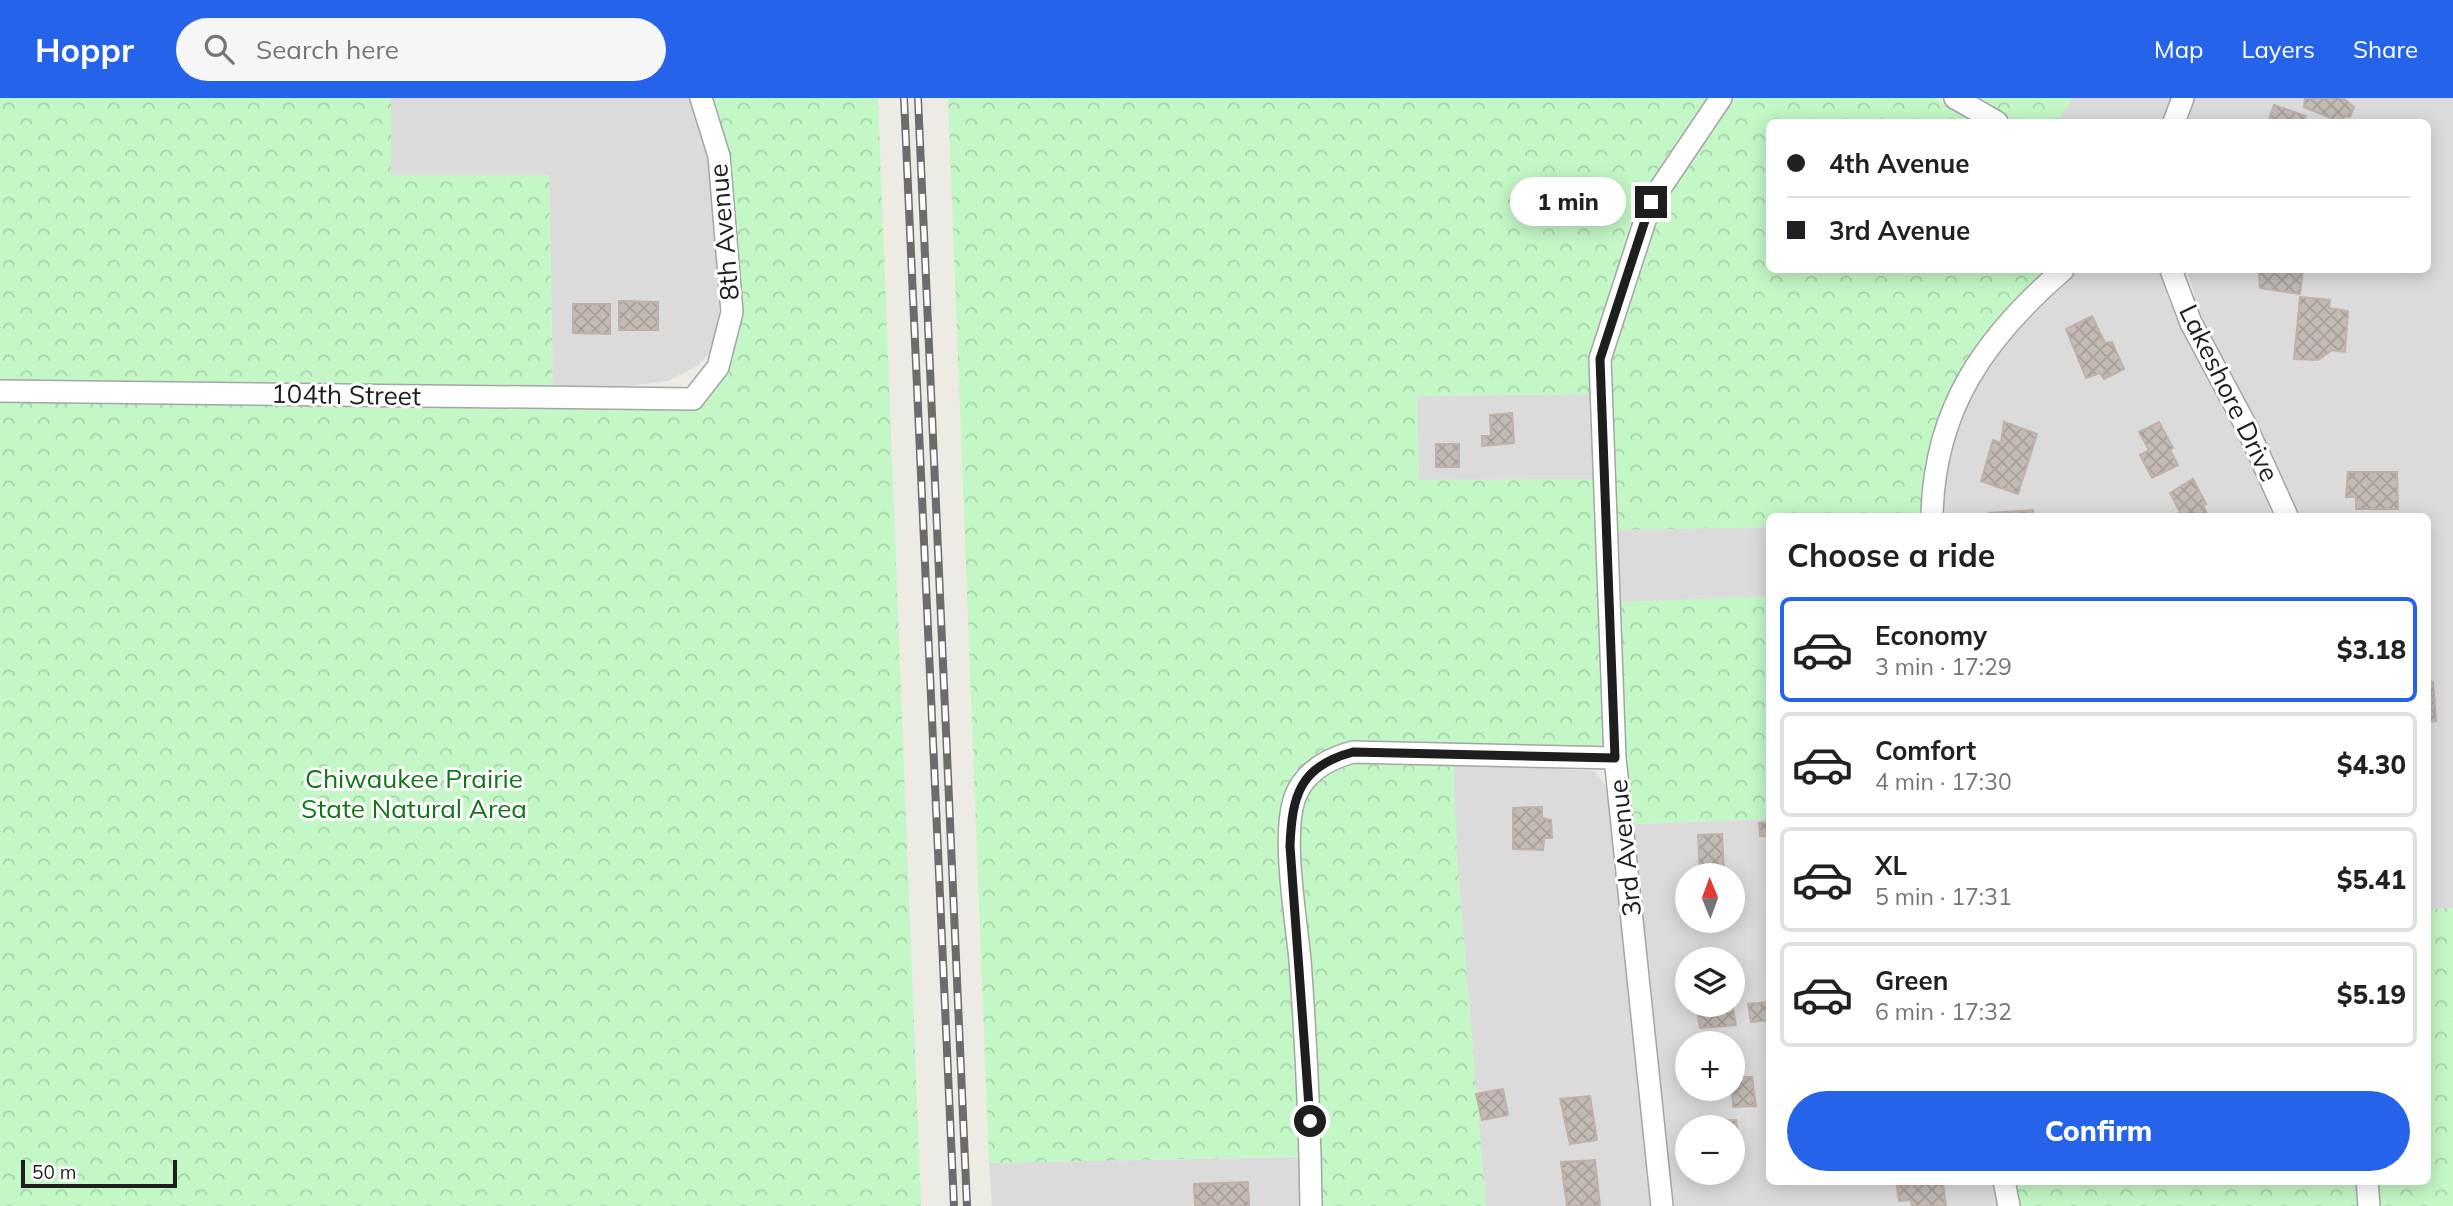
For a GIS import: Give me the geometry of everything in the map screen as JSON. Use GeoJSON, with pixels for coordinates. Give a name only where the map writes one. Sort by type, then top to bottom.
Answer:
{"type":"FeatureCollection","features":[{"type":"Feature","properties":{"kind":"street","name":"8th Avenue"},"geometry":{"type":"LineString","coordinates":[[693,399],[718,367],[732,312],[719,156],[701,98]]}},
{"type":"Feature","properties":{"kind":"street","name":"3rd Avenue"},"geometry":{"type":"LineString","coordinates":[[1662,1206],[1615,758],[1600,359],[1651,202],[1721,98]]}},
{"type":"Feature","properties":{"kind":"street"},"geometry":{"type":"LineString","coordinates":[[1955,98],[1992,119]]}},
{"type":"Feature","properties":{"kind":"street"},"geometry":{"type":"LineString","coordinates":[[2175,119],[2183,98]]}},
{"type":"Feature","properties":{"kind":"street"},"geometry":{"type":"LineString","coordinates":[[1932,513],[1933,493],[1946,427],[1974,366],[1993,338],[2026,302],[2060,273]]}},
{"type":"Feature","properties":{"kind":"street","name":"Lakeshore Drive"},"geometry":{"type":"LineString","coordinates":[[2172,273],[2191,323],[2246,426],[2286,513]]}},
{"type":"Feature","properties":{"kind":"street","name":"104th Street"},"geometry":{"type":"LineString","coordinates":[[0,391],[693,399]]}},
{"type":"Feature","properties":{"kind":"street"},"geometry":{"type":"LineString","coordinates":[[1311,1206],[1309,1079],[1290,846],[1293,802],[1308,775],[1321,764],[1353,752],[1615,758]]}},
{"type":"Feature","properties":{"kind":"street"},"geometry":{"type":"LineString","coordinates":[[2005,1185],[2009,1206]]}},
{"type":"Feature","properties":{"kind":"street"},"geometry":{"type":"LineString","coordinates":[[2367,1185],[2369,1206]]}},
{"type":"Feature","properties":{"kind":"shaded area"},"geometry":{"type":"Polygon","coordinates":[[[391,98],[691,98],[707,142],[720,295],[718,329],[712,349],[699,365],[668,381],[612,388],[553,386],[549,175],[391,175],[391,98]]]}},
{"type":"Feature","properties":{"kind":"shaded area"},"geometry":{"type":"Polygon","coordinates":[[[2072,98],[2453,98],[2453,908],[2431,909],[2431,513],[1941,513],[1950,454],[1973,391],[1994,355],[2072,273],[2160,273],[2170,305],[2195,296],[2188,273],[2431,273],[2431,119],[2060,119],[2072,98]]]}},
{"type":"Feature","properties":{"kind":"shaded area"},"geometry":{"type":"Polygon","coordinates":[[[1592,394],[1598,479],[1419,480],[1416,396],[1592,394]]]}},
{"type":"Feature","properties":{"kind":"shaded area"},"geometry":{"type":"Polygon","coordinates":[[[1766,527],[1766,596],[1617,603],[1615,530],[1766,527]]]}},
{"type":"Feature","properties":{"kind":"shaded area"},"geometry":{"type":"Polygon","coordinates":[[[1453,763],[1594,771],[1607,787],[1613,825],[1766,819],[1766,1185],[1996,1185],[2000,1206],[1486,1206],[1457,858],[1453,763]]]}},
{"type":"Feature","properties":{"kind":"shaded area"},"geometry":{"type":"Polygon","coordinates":[[[1302,1157],[1305,1206],[992,1206],[989,1163],[1302,1157]]]}},
{"type":"Feature","properties":{"kind":"green space","name":"Chiwaukee Prairie State Natural Area"},"geometry":{"type":"Polygon","coordinates":[[[0,98],[391,98],[391,175],[549,175],[553,404],[698,399],[724,374],[733,354],[740,318],[710,98],[878,98],[921,1206],[0,1206],[0,98]]]}},
{"type":"Feature","properties":{"kind":"green space"},"geometry":{"type":"Polygon","coordinates":[[[948,98],[1936,98],[1947,105],[1952,98],[2072,98],[2060,119],[1766,119],[1766,273],[2048,273],[1997,324],[1925,513],[1766,513],[1766,527],[1615,530],[1601,603],[1766,596],[1766,819],[1631,824],[1623,741],[1584,747],[1453,748],[1457,858],[1486,1206],[1319,1206],[1318,1156],[989,1163],[948,98]],[[1607,394],[1417,396],[1419,480],[1611,479],[1607,394]]]}},
{"type":"Feature","properties":{"kind":"green space"},"geometry":{"type":"Polygon","coordinates":[[[2453,908],[2453,1206],[2016,1206],[2013,1185],[2431,1185],[2431,909],[2453,908]]]}},
{"type":"Feature","properties":{"kind":"building"},"geometry":{"type":"Polygon","coordinates":[[[2305,98],[2343,98],[2354,107],[2350,117],[2331,119],[2304,107],[2305,98]]]}},
{"type":"Feature","properties":{"kind":"building"},"geometry":{"type":"Polygon","coordinates":[[[2274,105],[2306,116],[2304,119],[2269,119],[2274,105]]]}},
{"type":"Feature","properties":{"kind":"building"},"geometry":{"type":"Polygon","coordinates":[[[2259,273],[2303,273],[2300,294],[2260,288],[2259,273]]]}},
{"type":"Feature","properties":{"kind":"building"},"geometry":{"type":"Polygon","coordinates":[[[2300,297],[2330,300],[2329,308],[2348,311],[2345,352],[2332,350],[2318,360],[2294,359],[2300,297]]]}},
{"type":"Feature","properties":{"kind":"building"},"geometry":{"type":"Polygon","coordinates":[[[619,301],[658,302],[658,330],[619,330],[619,301]]]}},
{"type":"Feature","properties":{"kind":"building"},"geometry":{"type":"Polygon","coordinates":[[[573,304],[610,304],[610,334],[573,333],[573,304]]]}},
{"type":"Feature","properties":{"kind":"building"},"geometry":{"type":"Polygon","coordinates":[[[2092,316],[2105,343],[2112,342],[2124,369],[2104,379],[2100,373],[2086,378],[2066,329],[2092,316]]]}},
{"type":"Feature","properties":{"kind":"building"},"geometry":{"type":"Polygon","coordinates":[[[1512,413],[1514,443],[1482,446],[1482,436],[1491,436],[1490,415],[1512,413]]]}},
{"type":"Feature","properties":{"kind":"building"},"geometry":{"type":"Polygon","coordinates":[[[2004,422],[2037,434],[2018,494],[1981,481],[1993,440],[2001,443],[2004,422]]]}},
{"type":"Feature","properties":{"kind":"building"},"geometry":{"type":"Polygon","coordinates":[[[2159,422],[2173,448],[2170,450],[2178,465],[2152,478],[2140,455],[2149,450],[2139,432],[2159,422]]]}},
{"type":"Feature","properties":{"kind":"building"},"geometry":{"type":"Polygon","coordinates":[[[1436,444],[1459,444],[1459,467],[1436,467],[1436,444]]]}},
{"type":"Feature","properties":{"kind":"building"},"geometry":{"type":"Polygon","coordinates":[[[2348,472],[2397,472],[2398,509],[2356,509],[2356,497],[2346,497],[2348,472]]]}},
{"type":"Feature","properties":{"kind":"building"},"geometry":{"type":"Polygon","coordinates":[[[2193,479],[2206,504],[2203,505],[2207,513],[2178,513],[2170,493],[2193,479]]]}},
{"type":"Feature","properties":{"kind":"building"},"geometry":{"type":"Polygon","coordinates":[[[2033,510],[2034,513],[1989,513],[2033,510]]]}},
{"type":"Feature","properties":{"kind":"building"},"geometry":{"type":"Polygon","coordinates":[[[2431,682],[2433,682],[2436,721],[2431,722],[2431,682]]]}},
{"type":"Feature","properties":{"kind":"building"},"geometry":{"type":"Polygon","coordinates":[[[1542,807],[1542,818],[1551,820],[1552,838],[1544,838],[1543,850],[1513,849],[1513,808],[1542,807]]]}},
{"type":"Feature","properties":{"kind":"building"},"geometry":{"type":"Polygon","coordinates":[[[1766,822],[1766,836],[1760,836],[1759,823],[1766,822]]]}},
{"type":"Feature","properties":{"kind":"building"},"geometry":{"type":"Polygon","coordinates":[[[1722,834],[1724,863],[1699,863],[1698,835],[1722,834]]]}},
{"type":"Feature","properties":{"kind":"building"},"geometry":{"type":"Polygon","coordinates":[[[1766,1002],[1766,1020],[1751,1022],[1748,1004],[1766,1002]]]}},
{"type":"Feature","properties":{"kind":"building"},"geometry":{"type":"Polygon","coordinates":[[[1698,1017],[1734,1017],[1736,1025],[1700,1028],[1698,1017]]]}},
{"type":"Feature","properties":{"kind":"building"},"geometry":{"type":"Polygon","coordinates":[[[1745,1077],[1752,1077],[1756,1106],[1733,1107],[1733,1101],[1745,1101],[1745,1077]]]}},
{"type":"Feature","properties":{"kind":"building"},"geometry":{"type":"Polygon","coordinates":[[[1503,1089],[1508,1115],[1482,1120],[1476,1094],[1503,1089]]]}},
{"type":"Feature","properties":{"kind":"building"},"geometry":{"type":"Polygon","coordinates":[[[1590,1096],[1597,1140],[1570,1144],[1560,1099],[1590,1096]]]}},
{"type":"Feature","properties":{"kind":"building"},"geometry":{"type":"Polygon","coordinates":[[[1595,1160],[1600,1206],[1567,1206],[1561,1162],[1595,1160]]]}},
{"type":"Feature","properties":{"kind":"building"},"geometry":{"type":"Polygon","coordinates":[[[1248,1182],[1249,1206],[1195,1206],[1194,1184],[1248,1182]]]}},
{"type":"Feature","properties":{"kind":"building"},"geometry":{"type":"Polygon","coordinates":[[[1943,1185],[1946,1206],[1912,1206],[1911,1200],[1899,1201],[1897,1186],[1943,1185]]]}},
{"type":"Feature","properties":{"kind":"railway"},"geometry":{"type":"LineString","coordinates":[[904,98],[954,1206]]}},
{"type":"Feature","properties":{"kind":"railway"},"geometry":{"type":"LineString","coordinates":[[918,98],[967,1206]]}},
{"type":"Feature","properties":{"kind":"route"},"geometry":{"type":"LineString","coordinates":[[1310,1121],[1290,846],[1293,802],[1308,775],[1321,764],[1353,752],[1615,758],[1600,359],[1651,202]]}}]}
